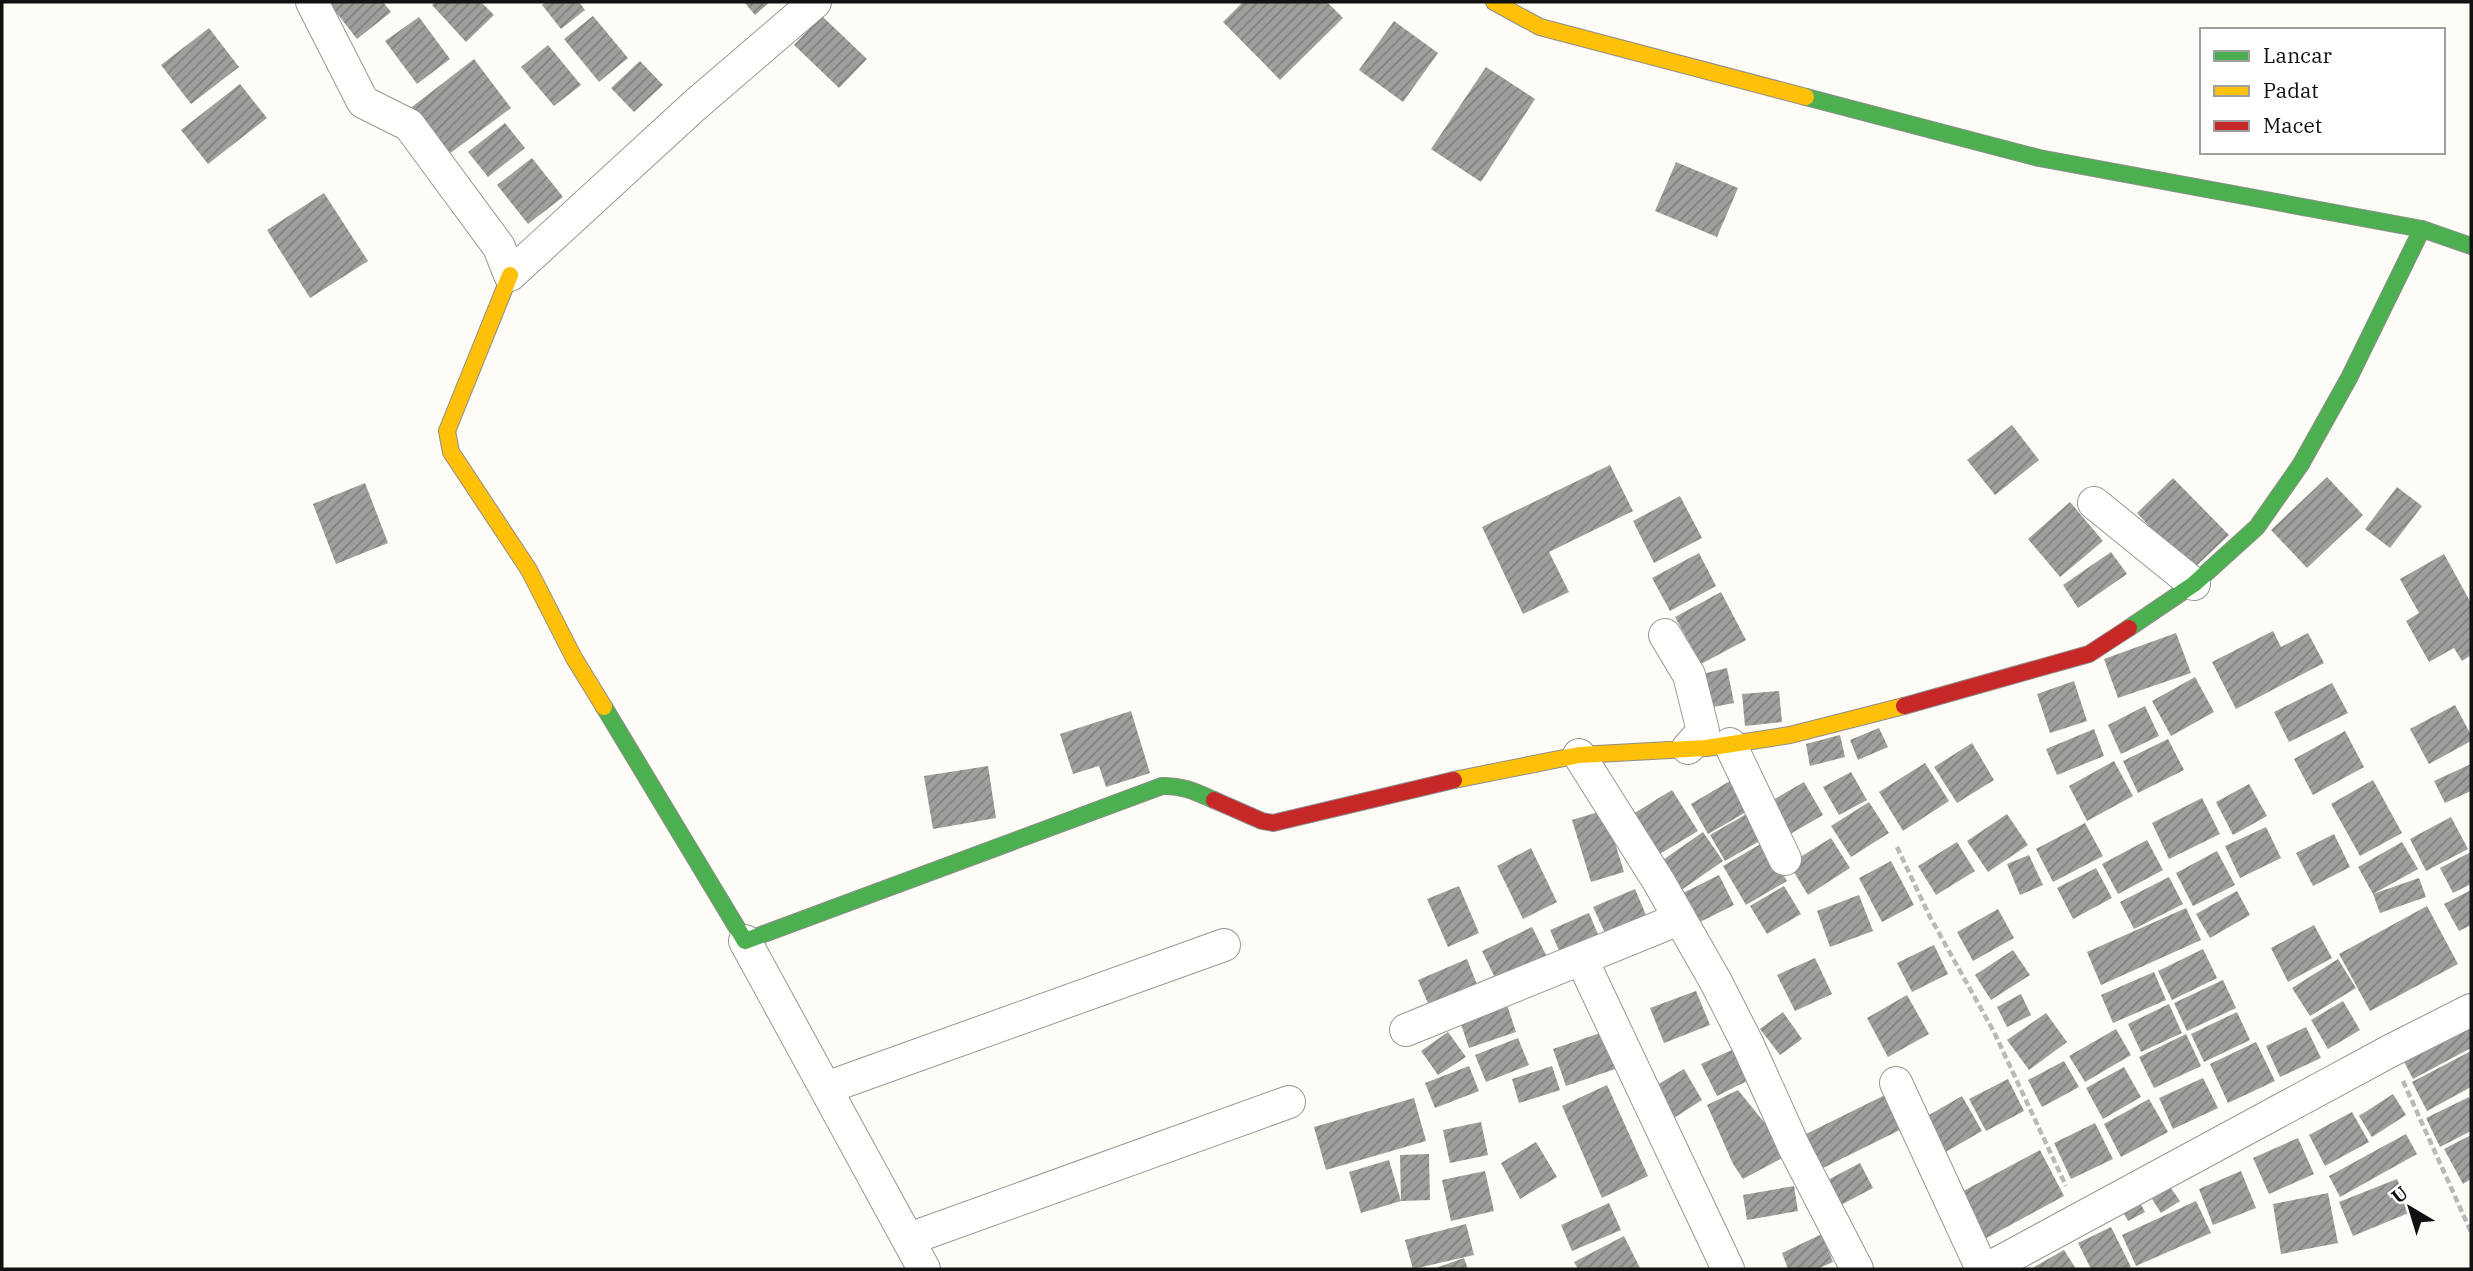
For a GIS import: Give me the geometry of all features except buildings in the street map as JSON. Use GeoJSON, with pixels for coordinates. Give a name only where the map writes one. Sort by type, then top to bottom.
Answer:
{"type":"FeatureCollection","features":[{"type":"Feature","properties":{"kind":"street"},"geometry":{"type":"LineString","coordinates":[[312,2],[363,102],[409,125],[499,247],[510,275]]}},
{"type":"Feature","properties":{"kind":"street"},"geometry":{"type":"LineString","coordinates":[[815,2],[694,106],[510,275],[447,431],[452,452],[528,570],[574,657],[745,941],[924,1269]]}},
{"type":"Feature","properties":{"kind":"street"},"geometry":{"type":"LineString","coordinates":[[1494,2],[1540,27],[2039,158],[2422,229],[2471,246]]}},
{"type":"Feature","properties":{"kind":"street"},"geometry":{"type":"LineString","coordinates":[[745,941],[1162,786],[1188,788],[1262,821],[1273,823],[1463,778],[1579,755],[1688,748],[1790,735],[1902,707],[2089,654],[2194,584],[2257,527],[2301,464],[2349,378],[2422,229]]}},
{"type":"Feature","properties":{"kind":"street"},"geometry":{"type":"LineString","coordinates":[[2094,503],[2194,584]]}},
{"type":"Feature","properties":{"kind":"street"},"geometry":{"type":"LineString","coordinates":[[1665,635],[1689,674],[1703,731],[1688,748]]}},
{"type":"Feature","properties":{"kind":"street"},"geometry":{"type":"LineString","coordinates":[[1730,744],[1785,859]]}},
{"type":"Feature","properties":{"kind":"street"},"geometry":{"type":"LineString","coordinates":[[1579,755],[1659,882],[1716,982],[1794,1147],[1857,1269]]}},
{"type":"Feature","properties":{"kind":"street"},"geometry":{"type":"LineString","coordinates":[[1406,1030],[1679,919]]}},
{"type":"Feature","properties":{"kind":"street"},"geometry":{"type":"LineString","coordinates":[[826,1088],[1224,945]]}},
{"type":"Feature","properties":{"kind":"street"},"geometry":{"type":"LineString","coordinates":[[1582,960],[1728,1269]]}},
{"type":"Feature","properties":{"kind":"street"},"geometry":{"type":"LineString","coordinates":[[1896,1083],[1984,1269],[2471,1010]]}},
{"type":"Feature","properties":{"kind":"street"},"geometry":{"type":"LineString","coordinates":[[909,1240],[1289,1102]]}},
{"type":"Feature","properties":{"kind":"path"},"geometry":{"type":"LineString","coordinates":[[1897,847],[1930,917],[1994,1032],[2081,1218]]}},
{"type":"Feature","properties":{"kind":"path"},"geometry":{"type":"LineString","coordinates":[[2390,1051],[2471,1232]]}},
{"type":"Feature","properties":{"kind":"traffic: fast"},"geometry":{"type":"LineString","coordinates":[[1806,97],[2039,158],[2422,229],[2471,246]]}},
{"type":"Feature","properties":{"kind":"traffic: fast"},"geometry":{"type":"LineString","coordinates":[[2129,628],[2194,584],[2257,527],[2301,464],[2349,378],[2422,229]]}},
{"type":"Feature","properties":{"kind":"traffic: fast"},"geometry":{"type":"LineString","coordinates":[[604,707],[745,941],[1162,786],[1182,788],[1214,800]]}},
{"type":"Feature","properties":{"kind":"traffic: slow"},"geometry":{"type":"LineString","coordinates":[[1494,2],[1540,27],[1806,97]]}},
{"type":"Feature","properties":{"kind":"traffic: slow"},"geometry":{"type":"LineString","coordinates":[[510,275],[447,431],[451,452],[529,570],[574,658],[604,707]]}},
{"type":"Feature","properties":{"kind":"traffic: slow"},"geometry":{"type":"LineString","coordinates":[[1454,780],[1579,755],[1706,748],[1790,735],[1904,706]]}},
{"type":"Feature","properties":{"kind":"traffic: jam"},"geometry":{"type":"LineString","coordinates":[[1904,706],[2089,654],[2129,628]]}},
{"type":"Feature","properties":{"kind":"traffic: jam"},"geometry":{"type":"LineString","coordinates":[[1214,800],[1262,821],[1273,823],[1454,780]]}}]}
